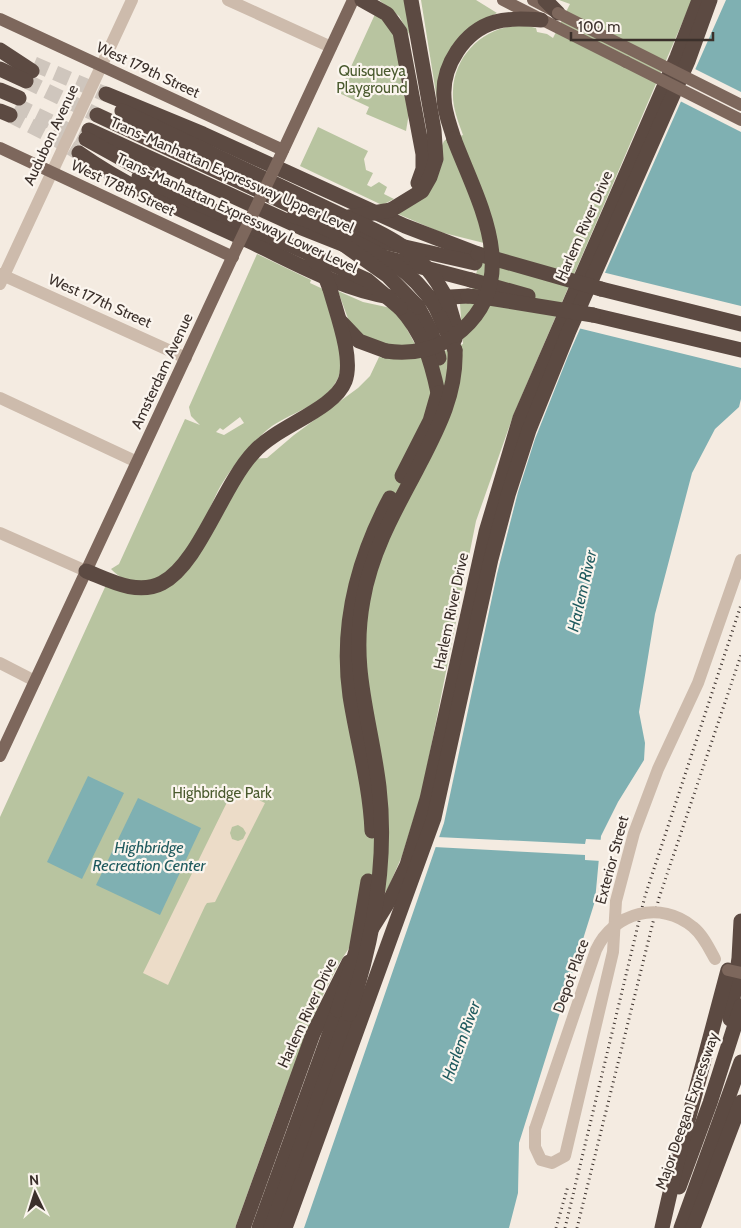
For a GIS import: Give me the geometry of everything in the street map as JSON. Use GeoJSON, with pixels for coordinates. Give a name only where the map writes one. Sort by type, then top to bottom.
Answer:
{"type":"FeatureCollection","features":[{"type":"Feature","properties":{"kind":"highway"},"geometry":{"type":"LineString","coordinates":[[362,0],[390,16],[397,26],[403,42],[424,162],[418,183],[397,207]]}},
{"type":"Feature","properties":{"kind":"highway"},"geometry":{"type":"LineString","coordinates":[[347,218],[397,207],[418,195],[428,182],[436,153],[434,130],[411,0]]}},
{"type":"Feature","properties":{"kind":"highway"},"geometry":{"type":"LineString","coordinates":[[338,318],[359,341],[386,351],[418,351],[434,347],[454,337],[476,314],[490,288],[493,264],[490,238],[454,139],[446,111],[444,90],[450,65],[461,46],[477,31],[494,22],[509,19],[550,19],[545,0]]}},
{"type":"Feature","properties":{"kind":"highway","name":"Harlem River Drive"},"geometry":{"type":"LineString","coordinates":[[243,1228],[313,1034],[338,983],[392,896],[407,865],[427,799],[486,532],[520,418],[677,57],[699,0]]}},
{"type":"Feature","properties":{"kind":"highway","name":"Harlem River Drive"},"geometry":{"type":"LineString","coordinates":[[285,1228],[434,818],[491,559],[528,430],[569,331],[688,61],[710,0]]}},
{"type":"Feature","properties":{"kind":"highway"},"geometry":{"type":"LineString","coordinates":[[0,49],[31,72],[0,69]]}},
{"type":"Feature","properties":{"kind":"highway"},"geometry":{"type":"LineString","coordinates":[[0,90],[11,107]]}},
{"type":"Feature","properties":{"kind":"highway"},"geometry":{"type":"LineString","coordinates":[[0,98],[11,107]]}},
{"type":"Feature","properties":{"kind":"highway"},"geometry":{"type":"LineString","coordinates":[[102,104],[198,146],[300,196],[389,236],[408,249],[432,274],[442,305],[455,328],[454,375],[447,408],[381,538],[362,601],[358,635],[359,675],[378,778],[381,814],[381,853],[370,936],[271,1228]]}},
{"type":"Feature","properties":{"kind":"highway"},"geometry":{"type":"LineString","coordinates":[[102,104],[210,137],[477,258],[741,324]]}},
{"type":"Feature","properties":{"kind":"highway","name":"Trans-Manhattan Expressway Upper Level"},"geometry":{"type":"LineString","coordinates":[[102,104],[335,226],[383,242],[477,258]]}},
{"type":"Feature","properties":{"kind":"highway"},"geometry":{"type":"LineString","coordinates":[[84,143],[193,200],[366,280],[400,308],[434,355]]}},
{"type":"Feature","properties":{"kind":"highway","name":"Trans-Manhattan Expressway Upper Level"},"geometry":{"type":"LineString","coordinates":[[84,143],[326,238],[374,254],[593,315]]}},
{"type":"Feature","properties":{"kind":"highway","name":"Trans-Manhattan Expressway Lower Level"},"geometry":{"type":"LineString","coordinates":[[84,143],[160,199],[347,286],[398,298],[468,296],[593,315]]}},
{"type":"Feature","properties":{"kind":"highway"},"geometry":{"type":"LineString","coordinates":[[259,1228],[343,1012],[360,935],[371,850],[369,795],[348,676],[347,641],[351,605],[358,572],[368,544],[428,425],[438,393],[434,355],[428,325],[418,307],[397,284],[372,264],[294,216],[260,200]]}},
{"type":"Feature","properties":{"kind":"highway"},"geometry":{"type":"LineString","coordinates":[[294,216],[310,220],[390,259],[415,279],[442,305]]}},
{"type":"Feature","properties":{"kind":"highway"},"geometry":{"type":"LineString","coordinates":[[86,571],[126,586],[139,588],[158,585],[178,572],[197,544],[233,478],[254,451],[276,433],[327,403],[340,390],[347,375],[348,365],[338,318],[323,271],[308,253]]}},
{"type":"Feature","properties":{"kind":"highway"},"geometry":{"type":"LineString","coordinates":[[593,315],[741,350]]}},
{"type":"Feature","properties":{"kind":"highway"},"geometry":{"type":"LineString","coordinates":[[721,1069],[736,984],[741,921]]}},
{"type":"Feature","properties":{"kind":"highway"},"geometry":{"type":"LineString","coordinates":[[663,1228],[696,1090],[734,972]]}},
{"type":"Feature","properties":{"kind":"highway","name":"Major Deegan Expressway"},"geometry":{"type":"LineString","coordinates":[[663,1228],[721,1069],[741,1006]]}},
{"type":"Feature","properties":{"kind":"highway"},"geometry":{"type":"LineString","coordinates":[[681,1228],[741,1062]]}},
{"type":"Feature","properties":{"kind":"highway"},"geometry":{"type":"LineString","coordinates":[[693,1228],[741,1102]]}},
{"type":"Feature","properties":{"kind":"main road","name":"Amsterdam Avenue"},"geometry":{"type":"LineString","coordinates":[[0,756],[353,0]]}},
{"type":"Feature","properties":{"kind":"main road"},"geometry":{"type":"LineString","coordinates":[[503,0],[550,19],[741,106]]}},
{"type":"Feature","properties":{"kind":"main road"},"geometry":{"type":"LineString","coordinates":[[533,0],[550,19],[741,120]]}},
{"type":"Feature","properties":{"kind":"main road","name":"West 179th Street"},"geometry":{"type":"LineString","coordinates":[[0,19],[102,66],[281,155]]}},
{"type":"Feature","properties":{"kind":"main road","name":"West 178th Street"},"geometry":{"type":"LineString","coordinates":[[0,148],[52,173],[236,251]]}},
{"type":"Feature","properties":{"kind":"street","name":"Audubon Avenue"},"geometry":{"type":"LineString","coordinates":[[1,278],[132,0]]}},
{"type":"Feature","properties":{"kind":"street"},"geometry":{"type":"LineString","coordinates":[[228,0],[331,48]]}},
{"type":"Feature","properties":{"kind":"street","name":"West 177th Street"},"geometry":{"type":"LineString","coordinates":[[1,278],[186,358]]}},
{"type":"Feature","properties":{"kind":"street"},"geometry":{"type":"LineString","coordinates":[[0,398],[137,462]]}},
{"type":"Feature","properties":{"kind":"street"},"geometry":{"type":"LineString","coordinates":[[0,533],[86,571]]}},
{"type":"Feature","properties":{"kind":"street","name":"Exterior Street"},"geometry":{"type":"LineString","coordinates":[[541,1160],[548,1163],[557,1162],[565,1156],[569,1146],[613,952],[616,901],[634,833],[658,769],[698,684],[741,560]]}},
{"type":"Feature","properties":{"kind":"street"},"geometry":{"type":"LineString","coordinates":[[0,664],[35,681]]}},
{"type":"Feature","properties":{"kind":"street","name":"Depot Place"},"geometry":{"type":"LineString","coordinates":[[541,1160],[535,1147],[536,1129],[596,950],[603,937],[615,925],[631,916],[648,912],[664,913],[680,918],[698,932],[718,963],[734,972]]}},
{"type":"Feature","properties":{"kind":"green space"},"geometry":{"type":"Polygon","coordinates":[[[379,0],[405,0],[410,36],[399,16],[379,0]]]}},
{"type":"Feature","properties":{"kind":"green space"},"geometry":{"type":"Polygon","coordinates":[[[421,0],[476,0],[497,13],[471,26],[438,106],[421,0]]]}},
{"type":"Feature","properties":{"kind":"green space","name":"Highbridge Park"},"geometry":{"type":"Polygon","coordinates":[[[559,0],[692,0],[513,416],[476,521],[422,792],[402,856],[388,888],[338,965],[321,999],[280,1103],[235,1228],[0,1228],[0,817],[106,585],[163,588],[252,459],[267,458],[294,435],[358,388],[370,376],[379,357],[385,358],[350,324],[338,291],[363,302],[391,308],[401,318],[423,359],[463,344],[460,304],[469,302],[484,243],[440,232],[398,214],[418,200],[444,141],[448,138],[449,140],[463,135],[454,108],[453,91],[455,76],[469,50],[492,32],[506,27],[536,28],[537,32],[547,34],[553,38],[570,4],[559,0]]]}},
{"type":"Feature","properties":{"kind":"green space","name":"Quisqueya Playground"},"geometry":{"type":"Polygon","coordinates":[[[376,12],[394,32],[409,113],[406,131],[366,114],[369,107],[339,93],[376,12]]]}},
{"type":"Feature","properties":{"kind":"green space"},"geometry":{"type":"Polygon","coordinates":[[[318,127],[368,151],[364,159],[366,170],[373,173],[367,185],[371,187],[379,182],[387,187],[384,194],[394,199],[382,205],[300,166],[318,127]]]}},
{"type":"Feature","properties":{"kind":"green space"},"geometry":{"type":"Polygon","coordinates":[[[257,254],[311,280],[310,283],[323,289],[341,358],[338,378],[333,387],[309,406],[272,426],[247,450],[232,468],[220,487],[191,546],[170,571],[157,578],[141,582],[128,581],[111,569],[119,564],[185,419],[200,425],[191,416],[189,407],[257,254]],[[240,417],[223,430],[220,428],[216,432],[224,435],[244,423],[240,417]]]}},
{"type":"Feature","properties":{"kind":"shaded area"},"geometry":{"type":"Polygon","coordinates":[[[234,788],[265,803],[215,902],[207,903],[205,906],[168,985],[143,973],[234,788]],[[238,825],[232,827],[230,833],[232,839],[238,841],[243,839],[246,833],[238,825]]]}},
{"type":"Feature","properties":{"kind":"water","name":"Harlem River"},"geometry":{"type":"Polygon","coordinates":[[[726,0],[741,0],[741,399],[739,407],[715,429],[692,473],[655,614],[639,712],[645,743],[644,760],[618,802],[601,836],[595,901],[519,1143],[518,1193],[509,1228],[304,1228],[444,823],[497,574],[518,492],[535,439],[568,356],[726,0]]]}},
{"type":"Feature","properties":{"kind":"water"},"geometry":{"type":"Polygon","coordinates":[[[88,776],[124,793],[82,879],[47,862],[88,776]]]}},
{"type":"Feature","properties":{"kind":"water","name":"Highbridge Recreation Center"},"geometry":{"type":"Polygon","coordinates":[[[138,798],[201,828],[160,915],[96,885],[138,798]]]}},
{"type":"Feature","properties":{"kind":"pier"},"geometry":{"type":"Polygon","coordinates":[[[693,68],[741,92],[741,132],[678,100],[693,68]]]}},
{"type":"Feature","properties":{"kind":"pier"},"geometry":{"type":"Polygon","coordinates":[[[602,272],[741,306],[741,368],[578,328],[602,272]]]}},
{"type":"Feature","properties":{"kind":"pier"},"geometry":{"type":"Polygon","coordinates":[[[437,837],[585,844],[586,839],[604,840],[601,861],[585,860],[585,855],[434,847],[437,837]]]}},
{"type":"Feature","properties":{"kind":"tunnel"},"geometry":{"type":"LineString","coordinates":[[34,64],[105,94]]}},
{"type":"Feature","properties":{"kind":"tunnel"},"geometry":{"type":"LineString","coordinates":[[26,81],[97,115]]}},
{"type":"Feature","properties":{"kind":"tunnel"},"geometry":{"type":"LineString","coordinates":[[16,105],[86,139]]}},
{"type":"Feature","properties":{"kind":"tunnel"},"geometry":{"type":"LineString","coordinates":[[10,115],[79,153]]}},
{"type":"Feature","properties":{"kind":"railway"},"geometry":{"type":"LineString","coordinates":[[565,1228],[645,896],[741,605]]}},
{"type":"Feature","properties":{"kind":"railway"},"geometry":{"type":"LineString","coordinates":[[577,1228],[659,898],[741,655]]}},
{"type":"Feature","properties":{"kind":"railway"},"geometry":{"type":"LineString","coordinates":[[556,1228],[568,1186]]}}]}
